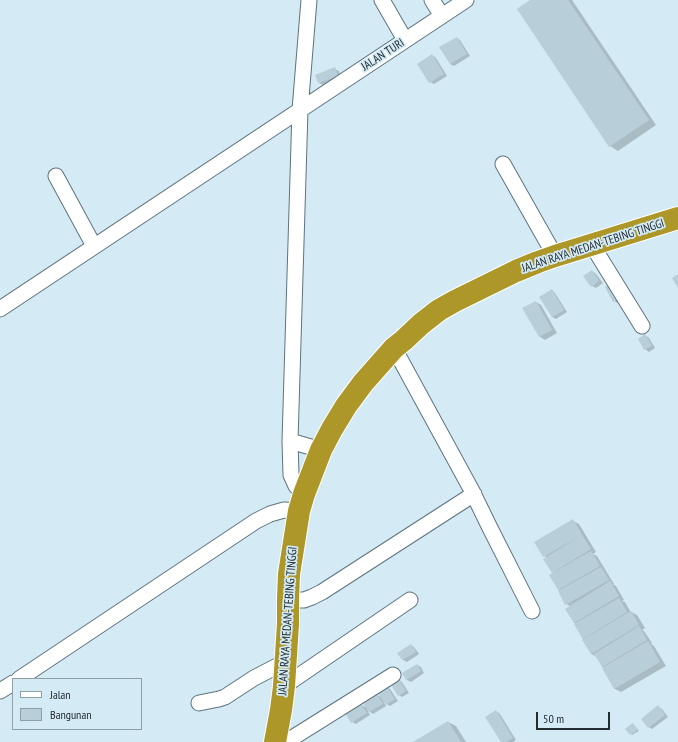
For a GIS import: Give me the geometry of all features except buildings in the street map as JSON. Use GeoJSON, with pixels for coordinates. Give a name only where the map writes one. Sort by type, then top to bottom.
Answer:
{"type":"FeatureCollection","features":[{"type":"Feature","properties":{"kind":"highway","name":"JALAN RAYA MEDAN-TEBING TINGGI"},"geometry":{"type":"LineString","coordinates":[[285,741],[281,710],[288,624],[289,574],[302,502],[321,450],[346,406],[363,383],[394,348],[439,310],[455,301],[516,271],[555,256],[678,218]]}},
{"type":"Feature","properties":{"kind":"street"},"geometry":{"type":"LineString","coordinates":[[20,678],[256,521],[302,502],[291,475],[290,441],[300,110],[309,0]]}},
{"type":"Feature","properties":{"kind":"street"},"geometry":{"type":"LineString","coordinates":[[382,0],[405,40]]}},
{"type":"Feature","properties":{"kind":"street"},"geometry":{"type":"LineString","coordinates":[[432,0],[442,16]]}},
{"type":"Feature","properties":{"kind":"street","name":"JALAN TURI"},"geometry":{"type":"LineString","coordinates":[[0,309],[466,0]]}},
{"type":"Feature","properties":{"kind":"street"},"geometry":{"type":"LineString","coordinates":[[503,164],[555,256]]}},
{"type":"Feature","properties":{"kind":"street"},"geometry":{"type":"LineString","coordinates":[[56,176],[94,246]]}},
{"type":"Feature","properties":{"kind":"street"},"geometry":{"type":"LineString","coordinates":[[592,245],[642,326]]}},
{"type":"Feature","properties":{"kind":"street"},"geometry":{"type":"LineString","coordinates":[[394,348],[474,494],[532,611]]}},
{"type":"Feature","properties":{"kind":"street"},"geometry":{"type":"LineString","coordinates":[[290,441],[321,450]]}},
{"type":"Feature","properties":{"kind":"street"},"geometry":{"type":"LineString","coordinates":[[288,599],[304,600],[312,598],[474,494]]}},
{"type":"Feature","properties":{"kind":"street"},"geometry":{"type":"LineString","coordinates":[[284,686],[410,600]]}},
{"type":"Feature","properties":{"kind":"street"},"geometry":{"type":"LineString","coordinates":[[199,703],[225,697],[254,678],[285,662]]}},
{"type":"Feature","properties":{"kind":"street"},"geometry":{"type":"LineString","coordinates":[[285,741],[394,675]]}},
{"type":"Feature","properties":{"kind":"street"},"geometry":{"type":"LineString","coordinates":[[0,691],[12,684]]}}]}
